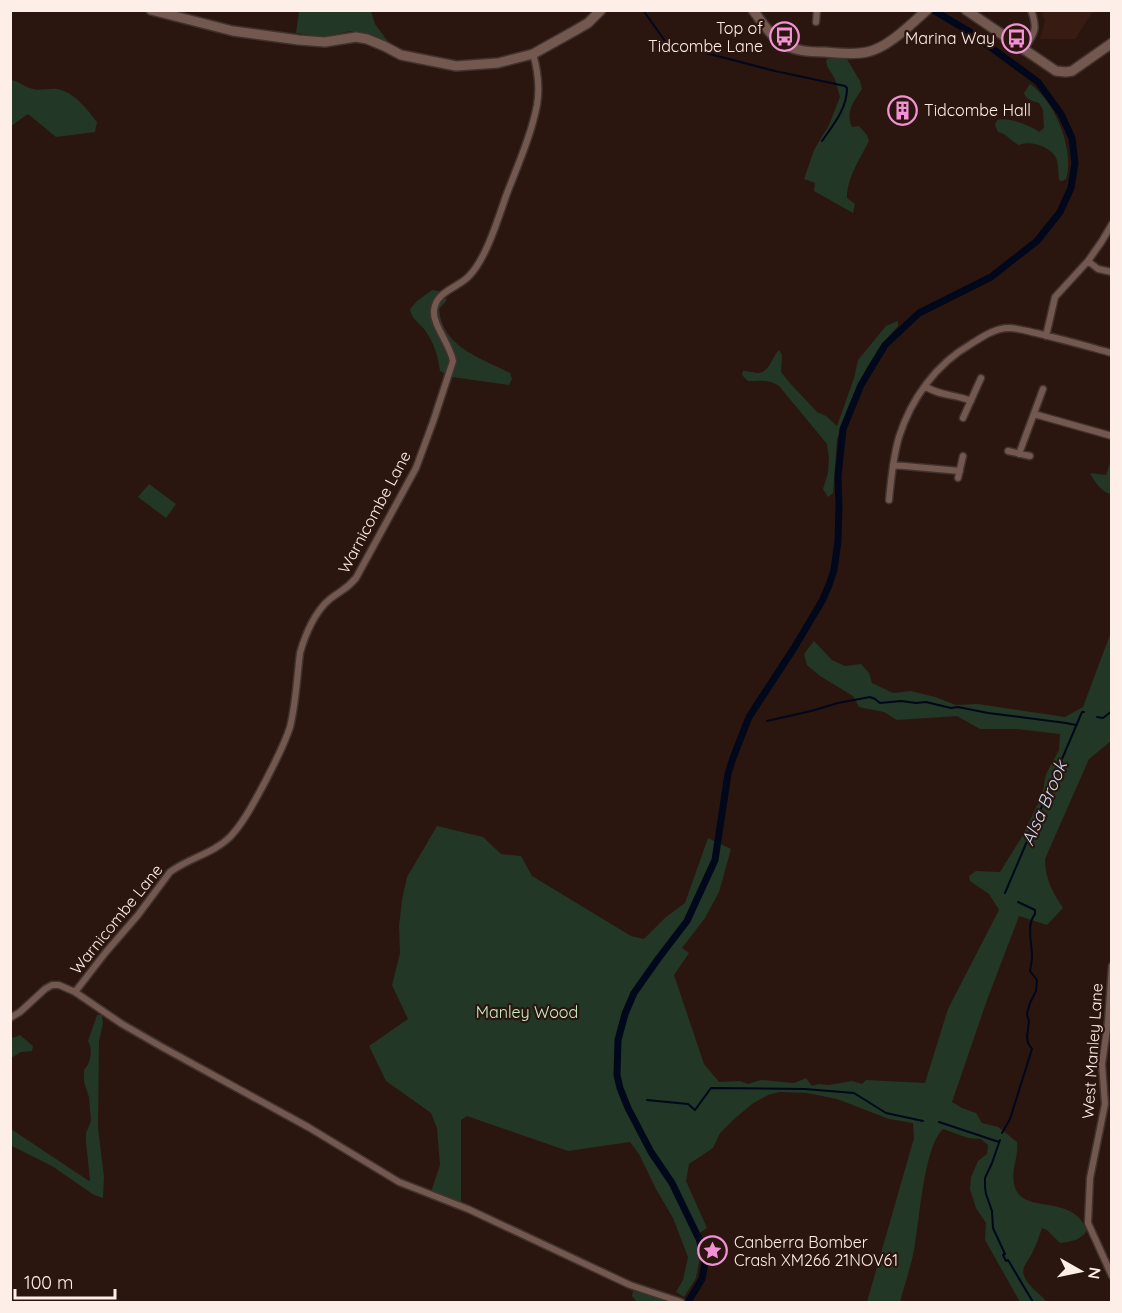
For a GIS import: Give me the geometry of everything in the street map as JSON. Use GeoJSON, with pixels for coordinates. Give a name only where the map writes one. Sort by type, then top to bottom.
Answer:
{"type":"FeatureCollection","features":[{"type":"Feature","properties":{"kind":"street"},"geometry":{"type":"LineString","coordinates":[[152,10],[233,31],[299,40],[325,42],[367,39],[401,55],[456,66],[498,63],[533,54],[582,27],[601,10]]}},
{"type":"Feature","properties":{"kind":"street"},"geometry":{"type":"LineString","coordinates":[[753,10],[774,37],[789,47],[808,52],[852,53],[868,52],[879,48],[926,11]]}},
{"type":"Feature","properties":{"kind":"street"},"geometry":{"type":"LineString","coordinates":[[966,10],[1056,71],[1072,71],[1112,43]]}},
{"type":"Feature","properties":{"kind":"street"},"geometry":{"type":"LineString","coordinates":[[1024,49],[1036,25],[1031,10]]}},
{"type":"Feature","properties":{"kind":"street"},"geometry":{"type":"LineString","coordinates":[[816,22],[819,11]]}},
{"type":"Feature","properties":{"kind":"street","name":"Warnicombe Lane"},"geometry":{"type":"LineString","coordinates":[[75,992],[171,872],[229,838],[254,802],[279,753],[290,725],[300,653],[306,634],[326,602],[349,587],[356,578],[416,468],[433,422],[453,361],[449,345],[439,329],[434,307],[442,295],[470,276],[480,261],[498,218],[534,118],[538,74],[533,54]]}},
{"type":"Feature","properties":{"kind":"street"},"geometry":{"type":"LineString","coordinates":[[1046,336],[1055,297],[1088,261],[1112,224]]}},
{"type":"Feature","properties":{"kind":"street"},"geometry":{"type":"LineString","coordinates":[[1088,261],[1098,269],[1112,272]]}},
{"type":"Feature","properties":{"kind":"street"},"geometry":{"type":"LineString","coordinates":[[890,501],[893,465],[899,437],[913,404],[944,363],[966,346],[993,331],[1009,328],[1112,353]]}},
{"type":"Feature","properties":{"kind":"street"},"geometry":{"type":"LineString","coordinates":[[963,418],[981,378]]}},
{"type":"Feature","properties":{"kind":"street"},"geometry":{"type":"LineString","coordinates":[[925,386],[938,393],[971,401]]}},
{"type":"Feature","properties":{"kind":"street"},"geometry":{"type":"LineString","coordinates":[[1019,454],[1043,389]]}},
{"type":"Feature","properties":{"kind":"street"},"geometry":{"type":"LineString","coordinates":[[1034,414],[1112,436]]}},
{"type":"Feature","properties":{"kind":"street"},"geometry":{"type":"LineString","coordinates":[[1008,451],[1030,456]]}},
{"type":"Feature","properties":{"kind":"street"},"geometry":{"type":"LineString","coordinates":[[958,478],[963,456]]}},
{"type":"Feature","properties":{"kind":"street"},"geometry":{"type":"LineString","coordinates":[[893,465],[960,471]]}},
{"type":"Feature","properties":{"kind":"street","name":"West Manley Lane"},"geometry":{"type":"LineString","coordinates":[[1112,966],[1102,1064],[1105,1104],[1091,1168],[1088,1214],[1088,1223],[1112,1276]]}},
{"type":"Feature","properties":{"kind":"street"},"geometry":{"type":"LineString","coordinates":[[10,1018],[45,989],[59,984],[75,992],[122,1024],[308,1126],[399,1182],[468,1209],[630,1285],[680,1302]]}},
{"type":"Feature","properties":{"kind":"shaded area"},"geometry":{"type":"Polygon","coordinates":[[[1093,11],[1075,39],[1040,39],[1045,21],[1042,12],[1093,11]]]}},
{"type":"Feature","properties":{"kind":"green space"},"geometry":{"type":"Polygon","coordinates":[[[299,11],[371,11],[375,24],[389,43],[357,31],[324,36],[296,33],[299,11]]]}},
{"type":"Feature","properties":{"kind":"green space"},"geometry":{"type":"Polygon","coordinates":[[[830,58],[847,59],[862,89],[851,107],[849,116],[852,127],[859,126],[869,141],[849,183],[847,198],[855,204],[853,213],[814,191],[815,183],[804,179],[814,150],[829,125],[840,97],[835,79],[827,66],[826,60],[830,58]]]}},
{"type":"Feature","properties":{"kind":"green space"},"geometry":{"type":"Polygon","coordinates":[[[11,80],[33,89],[57,89],[69,94],[80,102],[97,122],[95,132],[56,137],[28,114],[11,126],[11,80]]]}},
{"type":"Feature","properties":{"kind":"green space"},"geometry":{"type":"Polygon","coordinates":[[[1030,84],[1047,102],[1061,127],[1068,154],[1066,179],[1062,181],[1059,180],[1057,161],[1052,152],[1033,144],[1019,145],[998,132],[995,125],[997,120],[1001,119],[1025,124],[1039,132],[1044,128],[1043,110],[1039,103],[1028,99],[1024,93],[1030,84]]]}},
{"type":"Feature","properties":{"kind":"green space"},"geometry":{"type":"Polygon","coordinates":[[[432,290],[438,291],[447,300],[439,309],[447,333],[465,350],[510,373],[512,379],[509,385],[452,377],[440,371],[433,344],[413,317],[410,309],[432,290]]]}},
{"type":"Feature","properties":{"kind":"green space"},"geometry":{"type":"Polygon","coordinates":[[[898,321],[898,326],[882,344],[866,369],[849,405],[837,439],[833,493],[828,497],[823,489],[828,473],[827,444],[779,386],[768,381],[748,381],[742,375],[743,371],[763,372],[779,350],[782,355],[781,372],[817,412],[826,416],[837,426],[858,360],[886,326],[898,321]]]}},
{"type":"Feature","properties":{"kind":"green space"},"geometry":{"type":"Polygon","coordinates":[[[1111,459],[1111,494],[1101,489],[1090,473],[1106,475],[1111,459]]]}},
{"type":"Feature","properties":{"kind":"green space"},"geometry":{"type":"Polygon","coordinates":[[[149,484],[176,504],[166,518],[138,497],[149,484]]]}},
{"type":"Feature","properties":{"kind":"green space","name":"Manley Wood"},"geometry":{"type":"Polygon","coordinates":[[[1111,632],[1111,741],[1089,759],[1045,859],[1050,885],[1063,908],[1047,925],[1019,916],[952,1102],[976,1113],[982,1123],[998,1127],[1017,1142],[1013,1178],[1018,1194],[1026,1200],[1070,1211],[1080,1218],[1087,1230],[1079,1238],[1060,1243],[1042,1228],[1023,1271],[1026,1280],[1046,1302],[1020,1302],[985,1240],[986,1223],[976,1208],[970,1189],[971,1177],[978,1161],[987,1154],[988,1145],[981,1139],[968,1138],[943,1129],[931,1151],[927,1166],[914,1251],[900,1302],[867,1302],[914,1138],[913,1123],[889,1119],[837,1099],[807,1093],[780,1092],[768,1095],[752,1104],[720,1133],[713,1148],[689,1164],[686,1181],[707,1228],[695,1236],[700,1257],[696,1278],[684,1297],[676,1292],[683,1280],[688,1257],[673,1218],[639,1154],[630,1142],[568,1151],[467,1116],[461,1120],[461,1202],[431,1192],[440,1165],[437,1128],[431,1113],[386,1081],[369,1046],[408,1019],[392,985],[400,953],[399,926],[402,900],[407,877],[437,826],[483,837],[501,854],[521,856],[532,876],[631,936],[644,939],[666,917],[685,903],[708,838],[731,849],[719,892],[705,918],[682,948],[689,953],[674,975],[704,1064],[719,1082],[740,1081],[748,1084],[761,1080],[794,1083],[806,1078],[812,1086],[852,1081],[862,1084],[866,1080],[925,1083],[948,1009],[999,910],[989,894],[970,881],[969,876],[976,871],[1000,872],[1023,835],[1042,795],[1046,774],[1059,750],[1060,734],[1017,729],[980,729],[957,716],[897,720],[884,712],[859,707],[853,696],[820,676],[807,665],[804,654],[814,641],[832,660],[845,666],[861,664],[869,673],[872,683],[893,693],[911,691],[956,705],[978,704],[1065,717],[1083,707],[1111,632]]]}},
{"type":"Feature","properties":{"kind":"green space"},"geometry":{"type":"Polygon","coordinates":[[[97,1015],[102,1015],[103,1023],[99,1041],[98,1128],[104,1177],[103,1198],[94,1195],[52,1166],[10,1145],[11,1129],[90,1180],[86,1133],[91,1121],[84,1070],[90,1060],[91,1052],[88,1041],[97,1015]]]}},
{"type":"Feature","properties":{"kind":"green space"},"geometry":{"type":"Polygon","coordinates":[[[20,1035],[33,1046],[32,1051],[21,1052],[11,1058],[11,1036],[13,1038],[20,1035]]]}},
{"type":"Feature","properties":{"kind":"green space"},"geometry":{"type":"Polygon","coordinates":[[[633,1291],[670,1302],[637,1302],[632,1296],[633,1291]]]}},
{"type":"Feature","properties":{"kind":"waterway"},"geometry":{"type":"LineString","coordinates":[[643,10],[665,41],[671,44],[775,71],[845,86],[847,88],[845,103],[835,123],[822,141]]}},
{"type":"Feature","properties":{"kind":"waterway"},"geometry":{"type":"LineString","coordinates":[[688,1302],[702,1279],[705,1262],[700,1241],[672,1183],[651,1152],[620,1088],[617,1075],[618,1040],[625,1014],[634,993],[687,921],[715,860],[728,774],[749,717],[794,648],[829,585],[834,570],[838,541],[838,477],[843,429],[861,385],[885,345],[919,313],[991,277],[1037,241],[1060,212],[1071,188],[1075,163],[1072,138],[1061,114],[1038,82],[970,32],[933,10]]}},
{"type":"Feature","properties":{"kind":"waterway"},"geometry":{"type":"LineString","coordinates":[[767,721],[870,697],[880,703],[926,702],[951,708],[958,707],[1076,725]]}},
{"type":"Feature","properties":{"kind":"waterway","name":"Alsa Brook"},"geometry":{"type":"LineString","coordinates":[[1097,717],[1103,718],[1112,711]]}},
{"type":"Feature","properties":{"kind":"waterway","name":"Alsa Brook"},"geometry":{"type":"LineString","coordinates":[[1005,893],[1082,712],[1084,712]]}},
{"type":"Feature","properties":{"kind":"waterway","name":"Alsa Brook"},"geometry":{"type":"LineString","coordinates":[[1002,1133],[1010,1119],[1032,1049],[1027,1037],[1029,1021],[1027,1014],[1036,991],[1037,980],[1030,971],[1032,956],[1030,929],[1035,910],[1018,902]]}},
{"type":"Feature","properties":{"kind":"waterway"},"geometry":{"type":"LineString","coordinates":[[647,1100],[688,1104],[695,1110],[711,1088],[805,1089],[854,1093],[886,1113],[923,1121]]}},
{"type":"Feature","properties":{"kind":"waterway"},"geometry":{"type":"LineString","coordinates":[[939,1122],[999,1142]]}},
{"type":"Feature","properties":{"kind":"waterway","name":"Alsa Brook"},"geometry":{"type":"LineString","coordinates":[[1000,1140],[985,1178],[986,1194],[992,1211],[993,1228],[1005,1254],[1003,1255],[1033,1302]]}},
{"type":"Feature","properties":{"kind":"place","name":"Top of Tidcombe Lane"},"geometry":{"type":"Point","coordinates":[784,37]}},
{"type":"Feature","properties":{"kind":"place","name":"Marina Way"},"geometry":{"type":"Point","coordinates":[1016,38]}},
{"type":"Feature","properties":{"kind":"place","name":"Tidcombe Hall"},"geometry":{"type":"Point","coordinates":[903,110]}},
{"type":"Feature","properties":{"kind":"place","name":"Canberra Bomber Crash XM266 21NOV61"},"geometry":{"type":"Point","coordinates":[713,1251]}}]}
